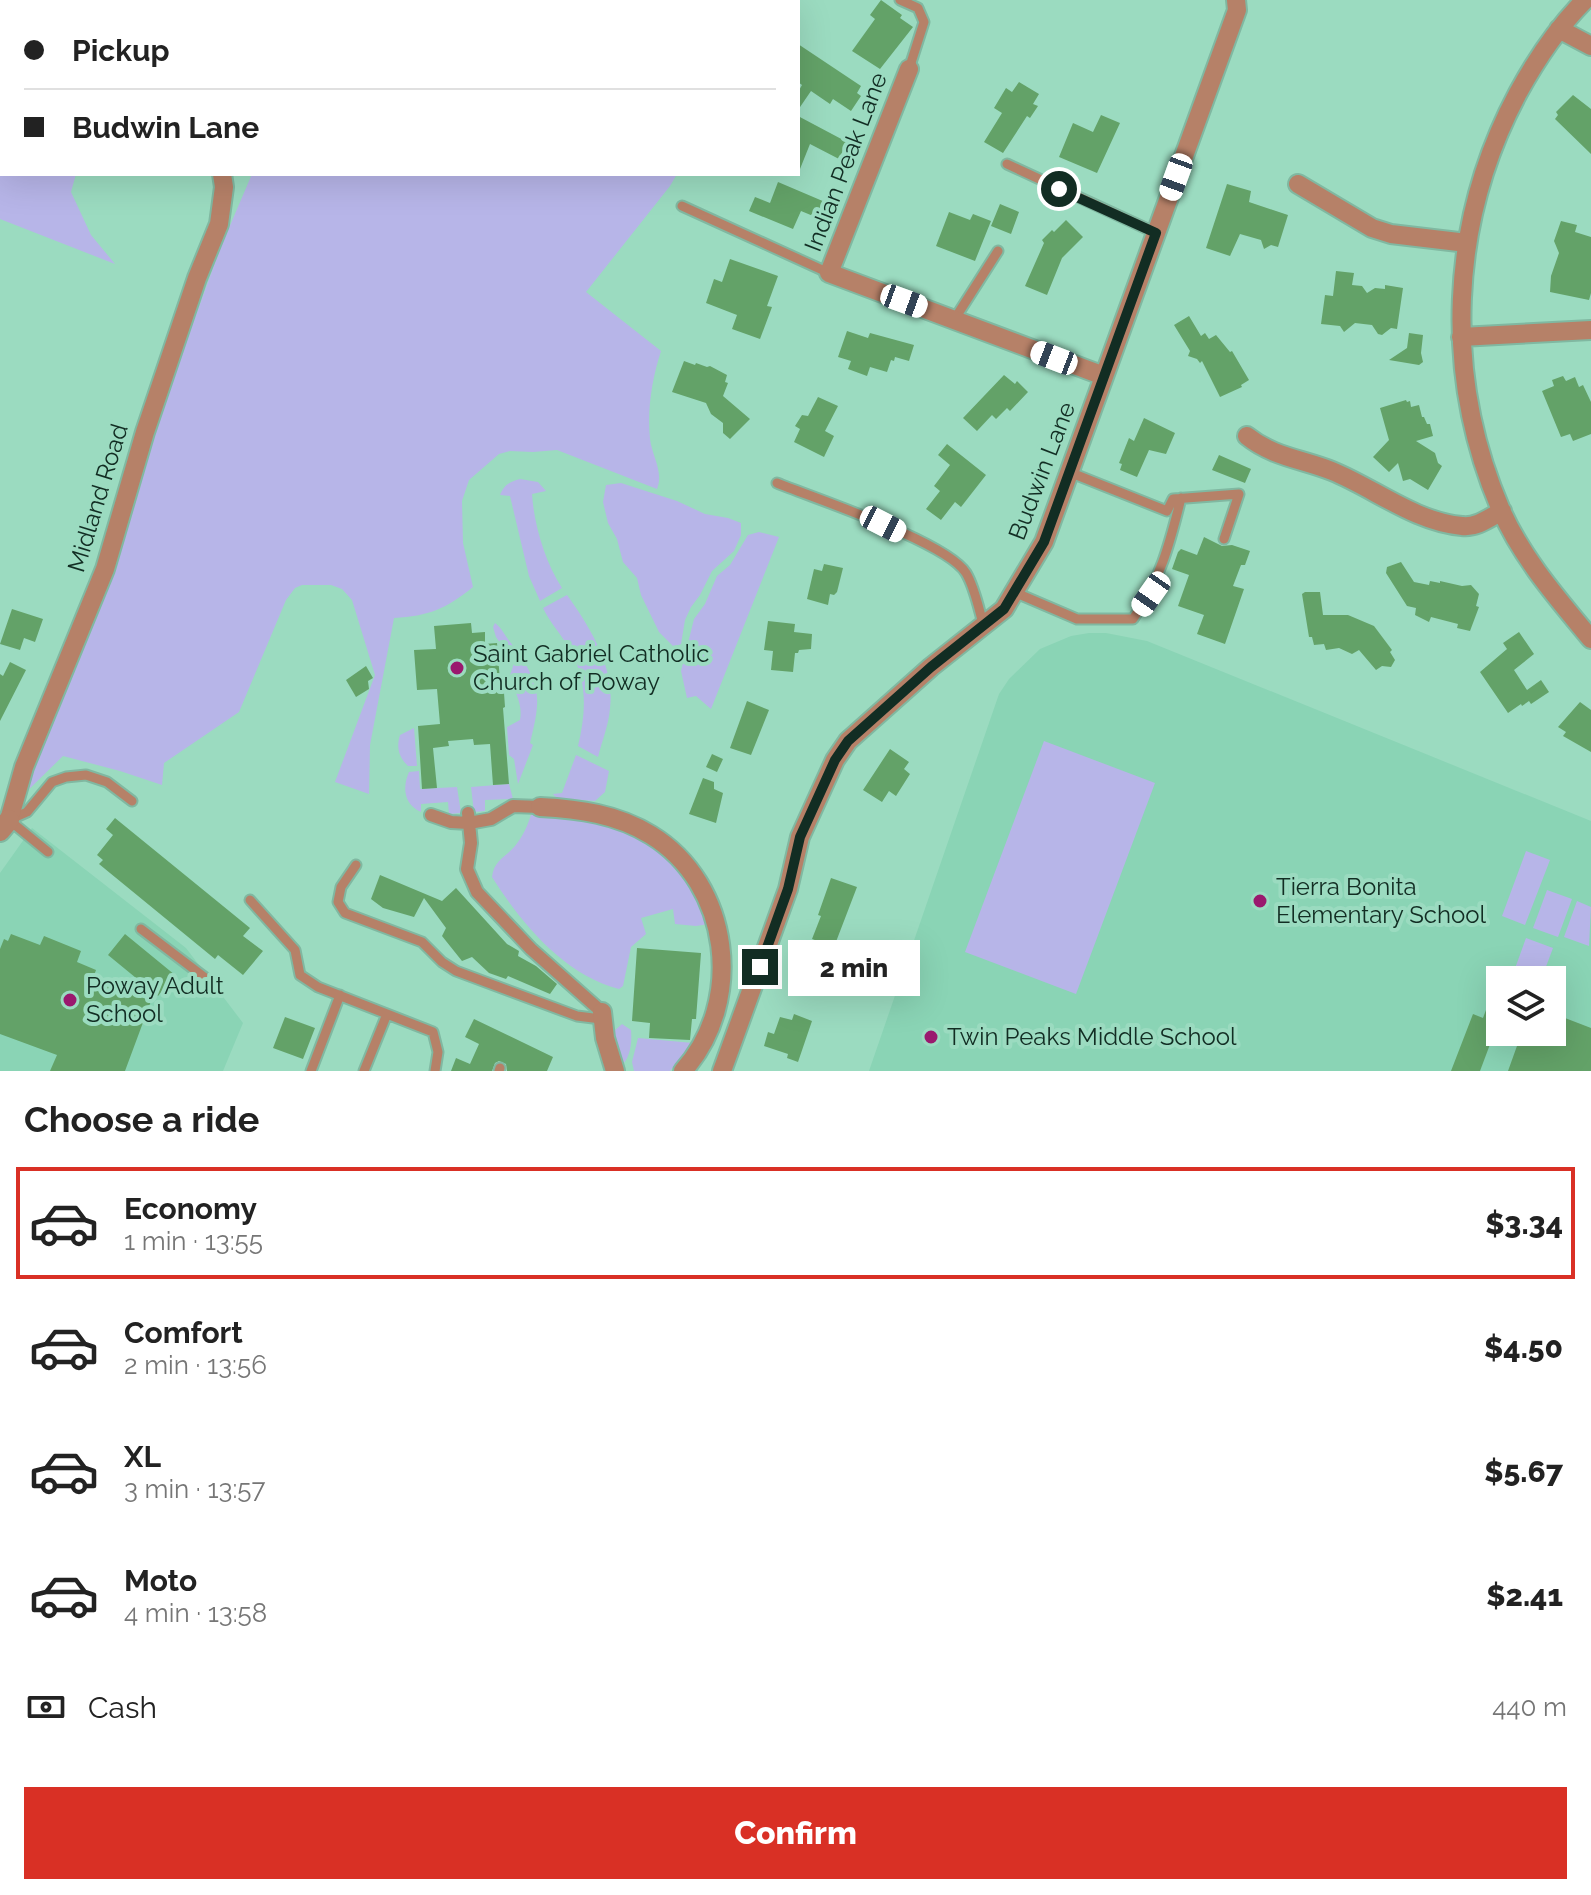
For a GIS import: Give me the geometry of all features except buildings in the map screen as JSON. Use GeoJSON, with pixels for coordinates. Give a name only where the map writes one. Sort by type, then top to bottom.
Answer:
{"type":"FeatureCollection","features":[{"type":"Feature","properties":{"kind":"street","name":"Budwin Lane"},"geometry":{"type":"LineString","coordinates":[[722,1071],[788,889],[800,837],[835,760],[848,741],[931,667],[1004,609],[1044,542],[1237,10],[1236,0]]}},
{"type":"Feature","properties":{"kind":"street"},"geometry":{"type":"LineString","coordinates":[[1576,3],[1533,66],[1505,118],[1480,183],[1461,287],[1461,337],[1465,385],[1476,440],[1502,511],[1530,561],[1591,639]]}},
{"type":"Feature","properties":{"kind":"street"},"geometry":{"type":"LineString","coordinates":[[1559,29],[1591,46]]}},
{"type":"Feature","properties":{"kind":"street","name":"Indian Peak Lane"},"geometry":{"type":"LineString","coordinates":[[829,273],[909,69]]}},
{"type":"Feature","properties":{"kind":"street","name":"Midland Road"},"geometry":{"type":"LineString","coordinates":[[4,825],[24,767],[105,569],[145,432],[197,278],[219,224],[225,178]]}},
{"type":"Feature","properties":{"kind":"street"},"geometry":{"type":"LineString","coordinates":[[1298,184],[1372,228],[1391,234],[1467,243]]}},
{"type":"Feature","properties":{"kind":"street"},"geometry":{"type":"LineString","coordinates":[[829,273],[1104,376]]}},
{"type":"Feature","properties":{"kind":"street"},"geometry":{"type":"LineString","coordinates":[[1461,337],[1591,330]]}},
{"type":"Feature","properties":{"kind":"street"},"geometry":{"type":"LineString","coordinates":[[1247,436],[1263,449],[1331,471],[1433,520],[1463,527],[1476,525],[1502,511]]}},
{"type":"Feature","properties":{"kind":"street"},"geometry":{"type":"LineString","coordinates":[[431,815],[451,822],[468,818],[491,819],[513,806],[587,811],[633,824],[683,861],[716,919],[722,948],[723,978],[711,1026],[683,1071]]}},
{"type":"Feature","properties":{"kind":"street"},"geometry":{"type":"LineString","coordinates":[[468,818],[471,843],[467,869],[477,892],[601,1016],[615,1071]]}},
{"type":"Feature","properties":{"kind":"lane"},"geometry":{"type":"LineString","coordinates":[[900,0],[918,8],[924,22],[909,69]]}},
{"type":"Feature","properties":{"kind":"lane"},"geometry":{"type":"LineString","coordinates":[[1007,164],[1156,233]]}},
{"type":"Feature","properties":{"kind":"lane"},"geometry":{"type":"LineString","coordinates":[[682,206],[829,273]]}},
{"type":"Feature","properties":{"kind":"lane"},"geometry":{"type":"LineString","coordinates":[[954,320],[998,251]]}},
{"type":"Feature","properties":{"kind":"lane"},"geometry":{"type":"LineString","coordinates":[[1069,472],[1167,511],[1173,499],[1239,494],[1224,539]]}},
{"type":"Feature","properties":{"kind":"lane"},"geometry":{"type":"LineString","coordinates":[[777,483],[883,524],[940,552],[967,574],[984,627]]}},
{"type":"Feature","properties":{"kind":"lane"},"geometry":{"type":"LineString","coordinates":[[1014,592],[1077,619],[1133,619],[1151,594],[1169,546],[1181,498]]}},
{"type":"Feature","properties":{"kind":"lane"},"geometry":{"type":"LineString","coordinates":[[48,852],[4,825],[27,812],[52,782],[86,775],[107,782],[132,801]]}},
{"type":"Feature","properties":{"kind":"lane"},"geometry":{"type":"LineString","coordinates":[[356,865],[341,887],[338,902],[345,913],[422,942],[456,971],[577,1016],[601,1016]]}},
{"type":"Feature","properties":{"kind":"lane"},"geometry":{"type":"LineString","coordinates":[[250,900],[295,950],[300,975],[318,987],[433,1032],[438,1052],[435,1071]]}},
{"type":"Feature","properties":{"kind":"lane"},"geometry":{"type":"LineString","coordinates":[[141,929],[216,986]]}},
{"type":"Feature","properties":{"kind":"lane"},"geometry":{"type":"LineString","coordinates":[[311,1071],[340,995]]}},
{"type":"Feature","properties":{"kind":"lane"},"geometry":{"type":"LineString","coordinates":[[364,1071],[387,1014]]}},
{"type":"Feature","properties":{"kind":"shaded area"},"geometry":{"type":"Polygon","coordinates":[[[0,176],[75,176],[71,192],[91,235],[115,264],[0,219],[0,176]]]}},
{"type":"Feature","properties":{"kind":"shaded area"},"geometry":{"type":"Polygon","coordinates":[[[251,176],[676,176],[586,292],[661,351],[649,417],[650,439],[659,476],[657,489],[557,450],[499,454],[469,480],[462,501],[463,543],[473,587],[436,610],[394,618],[370,745],[369,794],[335,782],[375,675],[352,600],[342,589],[331,585],[302,585],[295,588],[286,600],[239,712],[164,763],[162,785],[63,756],[20,798],[220,249],[251,176]]]}},
{"type":"Feature","properties":{"kind":"shaded area"},"geometry":{"type":"Polygon","coordinates":[[[520,479],[538,482],[546,491],[532,494],[535,518],[541,543],[562,588],[540,601],[529,576],[510,496],[500,495],[507,484],[520,479]]]}},
{"type":"Feature","properties":{"kind":"shaded area"},"geometry":{"type":"Polygon","coordinates":[[[621,483],[677,501],[705,514],[741,523],[741,535],[734,551],[712,571],[685,620],[681,644],[674,647],[659,632],[641,595],[637,578],[623,562],[617,539],[608,523],[603,502],[606,485],[621,483]]]}},
{"type":"Feature","properties":{"kind":"shaded area"},"geometry":{"type":"Polygon","coordinates":[[[759,532],[779,537],[711,709],[696,696],[687,698],[681,671],[694,619],[705,604],[717,576],[730,565],[748,535],[759,532]]]}},
{"type":"Feature","properties":{"kind":"shaded area"},"geometry":{"type":"Polygon","coordinates":[[[567,595],[592,634],[609,678],[609,714],[598,757],[578,746],[584,709],[580,673],[570,650],[543,608],[567,595]]]}},
{"type":"Feature","properties":{"kind":"shaded area"},"geometry":{"type":"Polygon","coordinates":[[[495,623],[521,657],[536,690],[536,713],[530,743],[533,745],[518,784],[514,759],[509,755],[507,727],[520,720],[521,714],[509,679],[514,663],[496,637],[495,623]]]}},
{"type":"Feature","properties":{"kind":"shaded area","name":"Tierra Bonita Elementary School"},"geometry":{"type":"Polygon","coordinates":[[[1089,633],[1147,641],[1591,821],[1591,1071],[869,1071],[999,694],[1009,679],[1040,649],[1071,636],[1089,633]]]}},
{"type":"Feature","properties":{"kind":"shaded area"},"geometry":{"type":"Polygon","coordinates":[[[414,728],[417,766],[408,766],[402,759],[398,744],[400,735],[414,728]]]}},
{"type":"Feature","properties":{"kind":"shaded area"},"geometry":{"type":"Polygon","coordinates":[[[1044,741],[1155,783],[1076,994],[965,952],[1044,741]]]}},
{"type":"Feature","properties":{"kind":"shaded area"},"geometry":{"type":"Polygon","coordinates":[[[576,755],[609,771],[605,792],[595,801],[557,798],[553,794],[562,793],[576,755]]]}},
{"type":"Feature","properties":{"kind":"shaded area"},"geometry":{"type":"Polygon","coordinates":[[[419,771],[420,789],[457,787],[461,813],[449,814],[448,802],[421,804],[421,812],[411,805],[405,790],[407,778],[409,772],[419,771]]]}},
{"type":"Feature","properties":{"kind":"shaded area"},"geometry":{"type":"Polygon","coordinates":[[[509,784],[513,799],[485,800],[485,811],[474,812],[471,787],[509,784]]]}},
{"type":"Feature","properties":{"kind":"shaded area"},"geometry":{"type":"Polygon","coordinates":[[[531,815],[591,820],[640,838],[678,872],[709,924],[675,924],[673,909],[641,918],[646,934],[631,947],[623,986],[619,989],[580,972],[562,960],[530,929],[492,877],[498,863],[520,839],[531,815]]]}},
{"type":"Feature","properties":{"kind":"shaded area"},"geometry":{"type":"Polygon","coordinates":[[[32,828],[186,948],[243,1023],[223,1071],[0,1071],[0,873],[32,828]]]}},
{"type":"Feature","properties":{"kind":"shaded area"},"geometry":{"type":"Polygon","coordinates":[[[1526,851],[1550,860],[1525,925],[1502,916],[1526,851]]]}},
{"type":"Feature","properties":{"kind":"shaded area"},"geometry":{"type":"Polygon","coordinates":[[[1547,890],[1572,899],[1558,937],[1533,928],[1547,890]]]}},
{"type":"Feature","properties":{"kind":"shaded area"},"geometry":{"type":"Polygon","coordinates":[[[1577,901],[1591,907],[1589,946],[1564,937],[1577,901]]]}},
{"type":"Feature","properties":{"kind":"shaded area"},"geometry":{"type":"Polygon","coordinates":[[[1526,938],[1553,948],[1546,966],[1516,966],[1526,938]]]}},
{"type":"Feature","properties":{"kind":"shaded area"},"geometry":{"type":"Polygon","coordinates":[[[622,1024],[631,1030],[629,1052],[623,1064],[619,1060],[612,1033],[622,1024]]]}},
{"type":"Feature","properties":{"kind":"shaded area"},"geometry":{"type":"Polygon","coordinates":[[[638,1038],[693,1043],[670,1071],[634,1071],[632,1062],[638,1038]]]}},
{"type":"Feature","properties":{"kind":"place","name":"Saint Gabriel Catholic Church of Poway"},"geometry":{"type":"Point","coordinates":[457,668]}},
{"type":"Feature","properties":{"kind":"place","name":"Tierra Bonita Elementary School"},"geometry":{"type":"Point","coordinates":[1260,901]}},
{"type":"Feature","properties":{"kind":"place","name":"Poway Adult School"},"geometry":{"type":"Point","coordinates":[70,1000]}},
{"type":"Feature","properties":{"kind":"place","name":"Twin Peaks Middle School"},"geometry":{"type":"Point","coordinates":[931,1037]}},
{"type":"Feature","properties":{"kind":"route"},"geometry":{"type":"LineString","coordinates":[[760,967],[788,889],[800,837],[835,760],[848,741],[931,667],[1004,609],[1044,542],[1156,233],[1059,189]]}}]}
